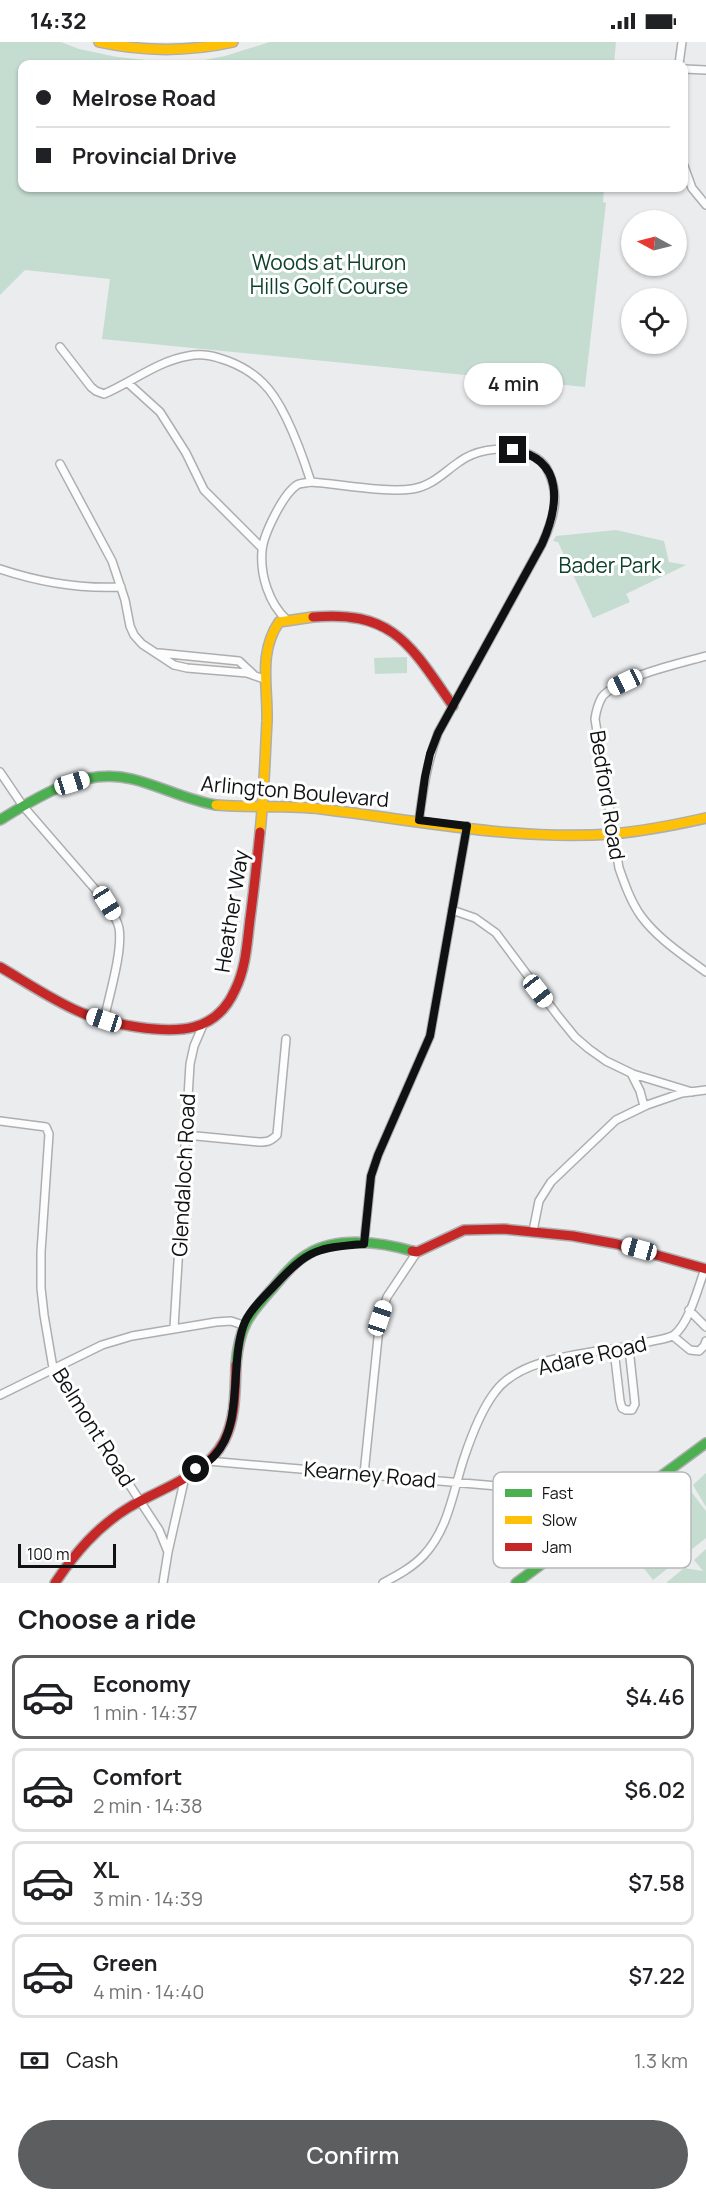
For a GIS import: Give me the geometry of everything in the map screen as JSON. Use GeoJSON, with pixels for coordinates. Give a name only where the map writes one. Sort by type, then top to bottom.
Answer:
{"type":"FeatureCollection","features":[{"type":"Feature","properties":{"kind":"street"},"geometry":{"type":"LineString","coordinates":[[99,42],[138,49],[169,50],[233,42]]}},
{"type":"Feature","properties":{"kind":"street"},"geometry":{"type":"LineString","coordinates":[[680,60],[682,42]]}},
{"type":"Feature","properties":{"kind":"street"},"geometry":{"type":"LineString","coordinates":[[688,69],[706,70]]}},
{"type":"Feature","properties":{"kind":"street"},"geometry":{"type":"LineString","coordinates":[[688,177],[692,188],[706,205]]}},
{"type":"Feature","properties":{"kind":"street"},"geometry":{"type":"LineString","coordinates":[[60,347],[96,391],[104,394],[161,364],[186,356],[212,355],[237,365],[264,384],[283,413],[303,457],[311,482]]}},
{"type":"Feature","properties":{"kind":"street"},"geometry":{"type":"LineString","coordinates":[[128,383],[160,412],[186,453],[204,490],[262,548]]}},
{"type":"Feature","properties":{"kind":"street"},"geometry":{"type":"LineString","coordinates":[[419,820],[430,754],[453,706],[542,544],[550,525],[555,499],[554,482],[544,465],[531,455],[503,449],[470,456],[433,482],[409,490],[311,482],[298,485],[286,495],[262,548],[265,582],[278,612],[287,620],[330,616],[375,621],[399,637],[422,661],[453,706]]}},
{"type":"Feature","properties":{"kind":"street"},"geometry":{"type":"LineString","coordinates":[[60,464],[112,561],[134,635],[142,644],[180,666],[254,675],[264,679]]}},
{"type":"Feature","properties":{"kind":"street"},"geometry":{"type":"LineString","coordinates":[[0,569],[33,580],[105,588],[121,587]]}},
{"type":"Feature","properties":{"kind":"street","name":"Heather Way"},"geometry":{"type":"LineString","coordinates":[[0,967],[79,1012],[104,1020],[162,1031],[180,1031],[202,1025],[218,1015],[229,1003],[243,969],[264,806],[267,700],[264,679],[265,647],[279,622],[287,620]]}},
{"type":"Feature","properties":{"kind":"street"},"geometry":{"type":"LineString","coordinates":[[154,652],[239,661],[254,675]]}},
{"type":"Feature","properties":{"kind":"street","name":"Bedford Road"},"geometry":{"type":"LineString","coordinates":[[706,656],[639,676],[611,689],[602,698],[597,710],[596,732],[619,868],[628,892],[640,915],[660,937],[706,972]]}},
{"type":"Feature","properties":{"kind":"street"},"geometry":{"type":"LineString","coordinates":[[0,772],[23,806],[107,903],[116,917],[119,947],[104,1020]]}},
{"type":"Feature","properties":{"kind":"street","name":"Arlington Boulevard"},"geometry":{"type":"LineString","coordinates":[[0,820],[66,785],[88,778],[108,776],[144,781],[169,793],[199,802],[312,808],[560,836],[657,829],[706,818]]}},
{"type":"Feature","properties":{"kind":"street"},"geometry":{"type":"LineString","coordinates":[[364,1244],[371,1176],[430,1036],[467,826]]}},
{"type":"Feature","properties":{"kind":"street"},"geometry":{"type":"LineString","coordinates":[[452,910],[475,918],[496,933],[575,1037],[606,1061],[631,1073],[692,1092]]}},
{"type":"Feature","properties":{"kind":"street","name":"Glendaloch Road"},"geometry":{"type":"LineString","coordinates":[[174,1328],[190,1064],[202,1025]]}},
{"type":"Feature","properties":{"kind":"street"},"geometry":{"type":"LineString","coordinates":[[186,1135],[259,1142],[269,1142],[273,1139],[277,1135],[286,1039]]}},
{"type":"Feature","properties":{"kind":"street"},"geometry":{"type":"LineString","coordinates":[[631,1073],[644,1106]]}},
{"type":"Feature","properties":{"kind":"street"},"geometry":{"type":"LineString","coordinates":[[533,1231],[539,1201],[551,1182],[616,1120],[644,1106],[706,1090]]}},
{"type":"Feature","properties":{"kind":"street","name":"Belmont Road"},"geometry":{"type":"LineString","coordinates":[[0,1121],[46,1127],[49,1134],[41,1252],[41,1288],[53,1368],[159,1530],[168,1551]]}},
{"type":"Feature","properties":{"kind":"street"},"geometry":{"type":"LineString","coordinates":[[364,1474],[380,1318],[387,1297],[417,1252],[464,1230],[504,1229],[573,1236],[617,1244],[705,1269]]}},
{"type":"Feature","properties":{"kind":"street"},"geometry":{"type":"LineString","coordinates":[[55,1583],[74,1554],[92,1535],[140,1501],[215,1456],[227,1437],[230,1426],[243,1325],[294,1265],[313,1251],[336,1246],[364,1244],[402,1247],[417,1252]]}},
{"type":"Feature","properties":{"kind":"street","name":"Adare Road"},"geometry":{"type":"LineString","coordinates":[[383,1583],[404,1572],[424,1555],[439,1534],[450,1507],[464,1457],[480,1419],[495,1392],[509,1378],[539,1363],[629,1347],[673,1336],[684,1324],[705,1269]]}},
{"type":"Feature","properties":{"kind":"street"},"geometry":{"type":"LineString","coordinates":[[689,1310],[706,1327]]}},
{"type":"Feature","properties":{"kind":"street"},"geometry":{"type":"LineString","coordinates":[[0,1395],[102,1345],[132,1336],[231,1321],[243,1325]]}},
{"type":"Feature","properties":{"kind":"street"},"geometry":{"type":"LineString","coordinates":[[673,1336],[690,1350],[699,1351],[706,1341]]}},
{"type":"Feature","properties":{"kind":"street"},"geometry":{"type":"LineString","coordinates":[[614,1350],[622,1408],[632,1410],[635,1404],[629,1347]]}},
{"type":"Feature","properties":{"kind":"street"},"geometry":{"type":"LineString","coordinates":[[667,1472],[706,1443]]}},
{"type":"Feature","properties":{"kind":"street","name":"Kearney Road"},"geometry":{"type":"LineString","coordinates":[[208,1461],[493,1485]]}},
{"type":"Feature","properties":{"kind":"street"},"geometry":{"type":"LineString","coordinates":[[164,1583],[168,1551],[185,1476]]}},
{"type":"Feature","properties":{"kind":"street"},"geometry":{"type":"LineString","coordinates":[[516,1583],[536,1568]]}},
{"type":"Feature","properties":{"kind":"green space","name":"Woods at Huron Hills Golf Course"},"geometry":{"type":"Polygon","coordinates":[[[0,42],[61,42],[79,49],[146,60],[18,60],[18,192],[604,192],[603,202],[606,203],[585,387],[102,339],[110,279],[25,270],[0,295],[0,42]]]}},
{"type":"Feature","properties":{"kind":"green space"},"geometry":{"type":"Polygon","coordinates":[[[270,42],[616,42],[614,60],[204,60],[270,42]]]}},
{"type":"Feature","properties":{"kind":"green space","name":"Bader Park"},"geometry":{"type":"Polygon","coordinates":[[[616,530],[664,541],[669,562],[686,565],[626,594],[630,602],[593,618],[558,542],[553,541],[556,536],[616,530]]]}},
{"type":"Feature","properties":{"kind":"green space"},"geometry":{"type":"Polygon","coordinates":[[[407,657],[407,673],[375,674],[374,658],[407,657]]]}},
{"type":"Feature","properties":{"kind":"green space"},"geometry":{"type":"Polygon","coordinates":[[[706,1473],[706,1507],[693,1485],[706,1473]]]}},
{"type":"Feature","properties":{"kind":"green space"},"geometry":{"type":"Polygon","coordinates":[[[691,1492],[706,1511],[706,1538],[691,1550],[691,1492]]]}},
{"type":"Feature","properties":{"kind":"green space"},"geometry":{"type":"Polygon","coordinates":[[[706,1549],[706,1583],[666,1583],[684,1568],[703,1571],[694,1560],[706,1549]]]}},
{"type":"Feature","properties":{"kind":"green space"},"geometry":{"type":"Polygon","coordinates":[[[644,1568],[668,1568],[653,1580],[644,1568]]]}},
{"type":"Feature","properties":{"kind":"traffic: fast"},"geometry":{"type":"LineString","coordinates":[[0,820],[46,793],[79,780],[97,777],[114,776],[132,779],[216,805]]}},
{"type":"Feature","properties":{"kind":"traffic: fast"},"geometry":{"type":"LineString","coordinates":[[236,1365],[237,1352],[246,1323],[264,1298],[303,1257],[320,1248],[359,1242],[412,1251]]}},
{"type":"Feature","properties":{"kind":"traffic: fast"},"geometry":{"type":"LineString","coordinates":[[667,1472],[706,1443]]}},
{"type":"Feature","properties":{"kind":"traffic: fast"},"geometry":{"type":"LineString","coordinates":[[516,1583],[536,1568]]}},
{"type":"Feature","properties":{"kind":"traffic: slow"},"geometry":{"type":"LineString","coordinates":[[99,42],[133,48],[166,50],[199,48],[233,42]]}},
{"type":"Feature","properties":{"kind":"traffic: slow"},"geometry":{"type":"LineString","coordinates":[[260,832],[267,721],[266,658],[268,646],[279,622],[313,617]]}},
{"type":"Feature","properties":{"kind":"traffic: slow"},"geometry":{"type":"LineString","coordinates":[[216,805],[321,809],[539,835],[612,834],[659,828],[706,818]]}},
{"type":"Feature","properties":{"kind":"traffic: jam"},"geometry":{"type":"LineString","coordinates":[[313,617],[341,616],[363,620],[382,626],[398,636],[425,666],[453,706]]}},
{"type":"Feature","properties":{"kind":"traffic: jam"},"geometry":{"type":"LineString","coordinates":[[0,967],[59,1002],[80,1012],[115,1023],[167,1030],[194,1027],[206,1022],[217,1015],[227,1004],[242,973],[260,832]]}},
{"type":"Feature","properties":{"kind":"traffic: jam"},"geometry":{"type":"LineString","coordinates":[[412,1251],[417,1252],[464,1230],[504,1229],[573,1236],[617,1244],[706,1269]]}},
{"type":"Feature","properties":{"kind":"traffic: jam"},"geometry":{"type":"LineString","coordinates":[[55,1583],[79,1551],[117,1515],[194,1473],[216,1453],[231,1423],[236,1365]]}},
{"type":"Feature","properties":{"kind":"route"},"geometry":{"type":"LineString","coordinates":[[196,1469],[215,1456],[227,1437],[233,1416],[233,1394],[240,1338],[243,1325],[252,1312],[294,1265],[313,1251],[336,1246],[364,1244],[371,1176],[430,1036],[467,826],[419,820],[430,754],[448,713],[542,544],[552,519],[555,499],[554,482],[544,465],[531,455],[513,450]]}}]}
